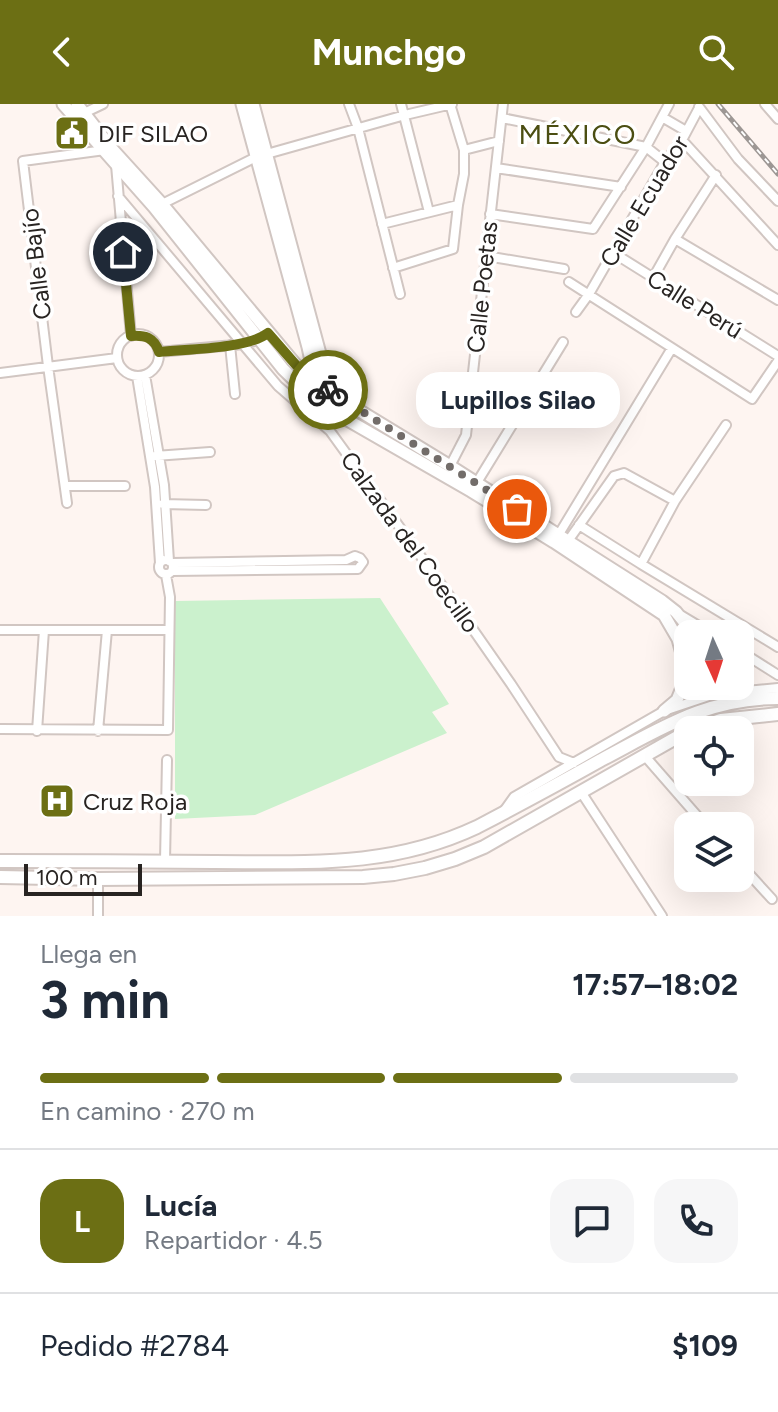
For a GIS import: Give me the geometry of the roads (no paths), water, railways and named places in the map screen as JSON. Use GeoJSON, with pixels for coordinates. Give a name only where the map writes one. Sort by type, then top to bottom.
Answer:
{"type":"FeatureCollection","features":[{"type":"Feature","properties":{"kind":"highway"},"geometry":{"type":"LineString","coordinates":[[0,861],[321,862],[391,855],[449,841],[678,719],[725,703],[778,698]]}},
{"type":"Feature","properties":{"kind":"highway"},"geometry":{"type":"LineString","coordinates":[[754,717],[778,714]]}},
{"type":"Feature","properties":{"kind":"highway"},"geometry":{"type":"LineString","coordinates":[[0,877],[322,878],[394,874],[455,859],[484,847],[674,738]]}},
{"type":"Feature","properties":{"kind":"main road"},"geometry":{"type":"LineString","coordinates":[[63,104],[78,111],[264,337],[290,359],[330,392],[450,466],[677,620]]}},
{"type":"Feature","properties":{"kind":"main road"},"geometry":{"type":"LineString","coordinates":[[242,104],[261,156],[330,392]]}},
{"type":"Feature","properties":{"kind":"main road"},"geometry":{"type":"LineString","coordinates":[[253,104],[261,156],[320,402]]}},
{"type":"Feature","properties":{"kind":"main road"},"geometry":{"type":"LineString","coordinates":[[112,155],[162,204],[264,337],[293,380],[320,402],[662,601],[674,626]]}},
{"type":"Feature","properties":{"kind":"main road"},"geometry":{"type":"LineString","coordinates":[[290,359],[308,347]]}},
{"type":"Feature","properties":{"kind":"main road"},"geometry":{"type":"LineString","coordinates":[[320,402],[330,392]]}},
{"type":"Feature","properties":{"kind":"main road"},"geometry":{"type":"LineString","coordinates":[[664,711],[677,700]]}},
{"type":"Feature","properties":{"kind":"street"},"geometry":{"type":"LineString","coordinates":[[78,111],[103,104]]}},
{"type":"Feature","properties":{"kind":"street"},"geometry":{"type":"LineString","coordinates":[[349,104],[358,128],[400,294]]}},
{"type":"Feature","properties":{"kind":"street"},"geometry":{"type":"LineString","coordinates":[[401,104],[429,212]]}},
{"type":"Feature","properties":{"kind":"street"},"geometry":{"type":"LineString","coordinates":[[162,204],[261,156],[451,104],[464,150],[464,174],[453,249],[393,268]]}},
{"type":"Feature","properties":{"kind":"street","name":"Calle Poetas"},"geometry":{"type":"LineString","coordinates":[[450,466],[466,435],[503,104]]}},
{"type":"Feature","properties":{"kind":"street"},"geometry":{"type":"LineString","coordinates":[[490,214],[593,229],[646,147],[668,104]]}},
{"type":"Feature","properties":{"kind":"street"},"geometry":{"type":"LineString","coordinates":[[765,104],[778,119]]}},
{"type":"Feature","properties":{"kind":"street"},"geometry":{"type":"LineString","coordinates":[[698,106],[738,159],[778,201]]}},
{"type":"Feature","properties":{"kind":"street","name":"Calle Ecuador"},"geometry":{"type":"LineString","coordinates":[[576,312],[665,162],[684,136],[698,106]]}},
{"type":"Feature","properties":{"kind":"street"},"geometry":{"type":"LineString","coordinates":[[662,117],[684,136],[778,245]]}},
{"type":"Feature","properties":{"kind":"street"},"geometry":{"type":"LineString","coordinates":[[502,118],[646,147],[665,162]]}},
{"type":"Feature","properties":{"kind":"street"},"geometry":{"type":"LineString","coordinates":[[464,150],[499,141]]}},
{"type":"Feature","properties":{"kind":"street"},"geometry":{"type":"LineString","coordinates":[[112,155],[131,336]]}},
{"type":"Feature","properties":{"kind":"street","name":"Calle Bajío"},"geometry":{"type":"LineString","coordinates":[[67,503],[23,161],[112,155]]}},
{"type":"Feature","properties":{"kind":"street"},"geometry":{"type":"LineString","coordinates":[[496,168],[621,187]]}},
{"type":"Feature","properties":{"kind":"street"},"geometry":{"type":"LineString","coordinates":[[653,278],[716,175]]}},
{"type":"Feature","properties":{"kind":"street","name":"Calzada del Coecillo"},"geometry":{"type":"LineString","coordinates":[[118,196],[278,386],[330,431],[511,684],[559,757]]}},
{"type":"Feature","properties":{"kind":"street"},"geometry":{"type":"LineString","coordinates":[[382,224],[458,205]]}},
{"type":"Feature","properties":{"kind":"street"},"geometry":{"type":"LineString","coordinates":[[675,239],[778,300]]}},
{"type":"Feature","properties":{"kind":"street","name":"Calle Perú"},"geometry":{"type":"LineString","coordinates":[[612,252],[778,359]]}},
{"type":"Feature","properties":{"kind":"street"},"geometry":{"type":"LineString","coordinates":[[486,256],[564,269]]}},
{"type":"Feature","properties":{"kind":"street"},"geometry":{"type":"LineString","coordinates":[[569,282],[752,399],[775,373],[778,359]]}},
{"type":"Feature","properties":{"kind":"street"},"geometry":{"type":"LineString","coordinates":[[145,335],[152,339],[159,352],[156,366],[141,376],[124,371],[117,358],[122,342],[131,336],[145,335]]}},
{"type":"Feature","properties":{"kind":"street"},"geometry":{"type":"LineString","coordinates":[[159,352],[244,344],[264,337]]}},
{"type":"Feature","properties":{"kind":"street"},"geometry":{"type":"LineString","coordinates":[[476,484],[563,342]]}},
{"type":"Feature","properties":{"kind":"street"},"geometry":{"type":"LineString","coordinates":[[230,345],[235,394]]}},
{"type":"Feature","properties":{"kind":"street"},"geometry":{"type":"LineString","coordinates":[[560,539],[672,348]]}},
{"type":"Feature","properties":{"kind":"street"},"geometry":{"type":"LineString","coordinates":[[0,373],[117,358]]}},
{"type":"Feature","properties":{"kind":"street"},"geometry":{"type":"LineString","coordinates":[[0,729],[168,730],[170,597],[160,504],[164,485],[154,456],[141,376]]}},
{"type":"Feature","properties":{"kind":"street"},"geometry":{"type":"LineString","coordinates":[[312,416],[320,402]]}},
{"type":"Feature","properties":{"kind":"street"},"geometry":{"type":"LineString","coordinates":[[641,564],[675,501],[726,425]]}},
{"type":"Feature","properties":{"kind":"street"},"geometry":{"type":"LineString","coordinates":[[154,456],[210,452]]}},
{"type":"Feature","properties":{"kind":"street"},"geometry":{"type":"LineString","coordinates":[[560,539],[579,525],[614,476],[624,473],[675,501]]}},
{"type":"Feature","properties":{"kind":"street"},"geometry":{"type":"LineString","coordinates":[[65,486],[125,486]]}},
{"type":"Feature","properties":{"kind":"street"},"geometry":{"type":"LineString","coordinates":[[160,504],[206,505]]}},
{"type":"Feature","properties":{"kind":"street"},"geometry":{"type":"LineString","coordinates":[[579,525],[778,647]]}},
{"type":"Feature","properties":{"kind":"street"},"geometry":{"type":"LineString","coordinates":[[168,566],[358,569],[363,562],[355,556],[346,560],[256,566]]}},
{"type":"Feature","properties":{"kind":"street"},"geometry":{"type":"LineString","coordinates":[[670,614],[683,620]]}},
{"type":"Feature","properties":{"kind":"street"},"geometry":{"type":"LineString","coordinates":[[0,630],[169,630]]}},
{"type":"Feature","properties":{"kind":"street"},"geometry":{"type":"LineString","coordinates":[[37,731],[44,630]]}},
{"type":"Feature","properties":{"kind":"street"},"geometry":{"type":"LineString","coordinates":[[98,731],[107,630]]}},
{"type":"Feature","properties":{"kind":"street"},"geometry":{"type":"LineString","coordinates":[[754,660],[778,675]]}},
{"type":"Feature","properties":{"kind":"street"},"geometry":{"type":"LineString","coordinates":[[754,690],[778,688]]}},
{"type":"Feature","properties":{"kind":"street"},"geometry":{"type":"LineString","coordinates":[[503,814],[514,797],[664,711],[697,700]]}},
{"type":"Feature","properties":{"kind":"street"},"geometry":{"type":"LineString","coordinates":[[644,755],[694,812]]}},
{"type":"Feature","properties":{"kind":"street"},"geometry":{"type":"LineString","coordinates":[[555,773],[559,757],[574,763]]}},
{"type":"Feature","properties":{"kind":"street"},"geometry":{"type":"LineString","coordinates":[[165,861],[167,760]]}},
{"type":"Feature","properties":{"kind":"street"},"geometry":{"type":"LineString","coordinates":[[581,792],[662,916]]}},
{"type":"Feature","properties":{"kind":"street"},"geometry":{"type":"LineString","coordinates":[[98,879],[98,916]]}},
{"type":"Feature","properties":{"kind":"street"},"geometry":{"type":"LineString","coordinates":[[754,879],[772,899]]}},
{"type":"Feature","properties":{"kind":"railway"},"geometry":{"type":"LineString","coordinates":[[718,104],[778,174]]}},
{"type":"Feature","properties":{"kind":"place","name":"DIF SILAO"},"geometry":{"type":"Point","coordinates":[72,133]}},
{"type":"Feature","properties":{"kind":"place","name":"Lupillos Silao"},"geometry":{"type":"Point","coordinates":[517,509]}},
{"type":"Feature","properties":{"kind":"place","name":"Cruz Roja"},"geometry":{"type":"Point","coordinates":[57,801]}},
{"type":"Feature","properties":{"kind":"district","name":"MÉXICO"},"geometry":{"type":"Point","coordinates":[578,134]}}]}
